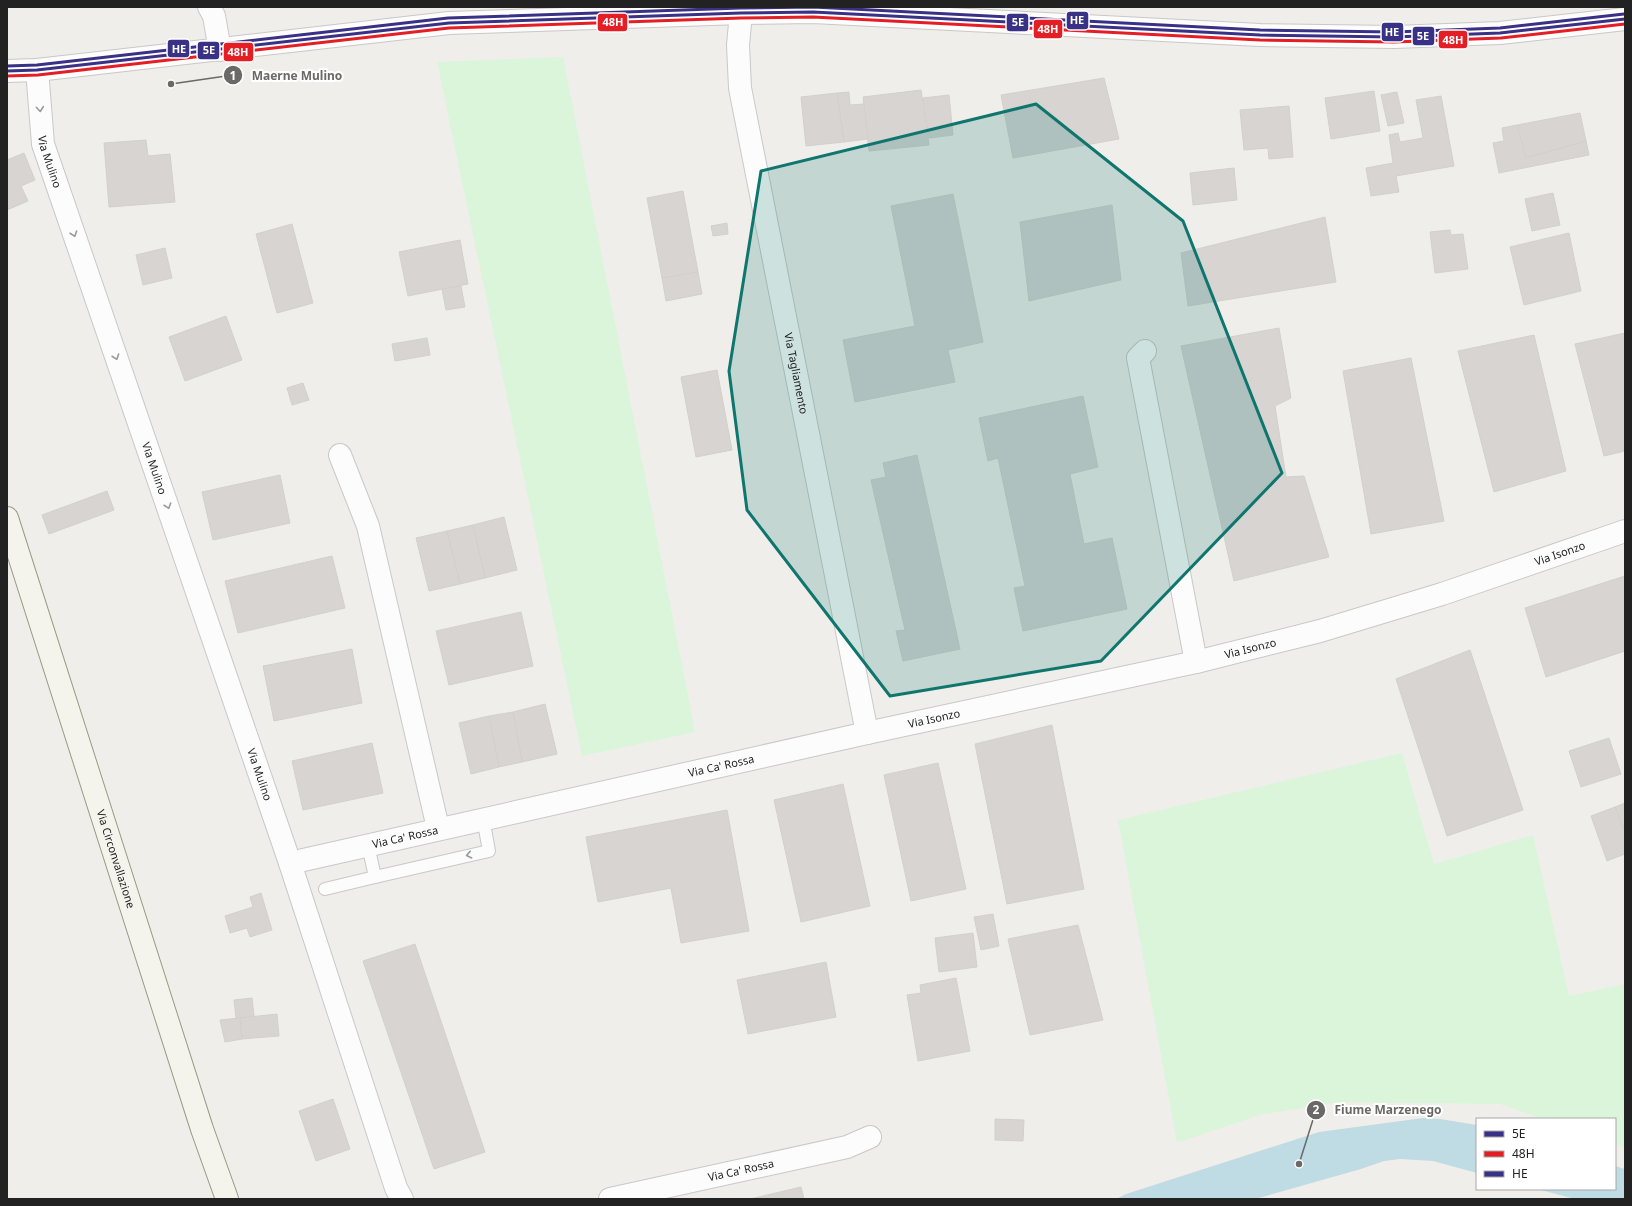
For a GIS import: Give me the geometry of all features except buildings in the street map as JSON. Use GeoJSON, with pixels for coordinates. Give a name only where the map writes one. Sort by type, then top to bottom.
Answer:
{"type":"FeatureCollection","features":[{"type":"Feature","properties":{"kind":"main road","name":"Via Circonvallazione"},"geometry":{"type":"LineString","coordinates":[[7,518],[202,1129],[227,1199]]}},
{"type":"Feature","properties":{"kind":"street"},"geometry":{"type":"LineString","coordinates":[[208,7],[214,16],[220,50]]}},
{"type":"Feature","properties":{"kind":"street"},"geometry":{"type":"LineString","coordinates":[[7,71],[37,70],[450,23],[741,13],[813,12],[1260,36],[1394,37],[1500,33],[1625,19]]}},
{"type":"Feature","properties":{"kind":"street","name":"Via Tagliamento"},"geometry":{"type":"LineString","coordinates":[[741,13],[738,45],[740,88],[867,733]]}},
{"type":"Feature","properties":{"kind":"street","name":"Via Mulino"},"geometry":{"type":"LineString","coordinates":[[37,70],[43,144],[290,862]]}},
{"type":"Feature","properties":{"kind":"street"},"geometry":{"type":"LineString","coordinates":[[1145,351],[1138,358],[1196,662]]}},
{"type":"Feature","properties":{"kind":"street"},"geometry":{"type":"LineString","coordinates":[[340,456],[368,526],[438,828]]}},
{"type":"Feature","properties":{"kind":"street","name":"Via Isonzo"},"geometry":{"type":"LineString","coordinates":[[867,733],[1196,662],[1320,631],[1442,594],[1625,531]]}},
{"type":"Feature","properties":{"kind":"street","name":"Via Ca' Rossa"},"geometry":{"type":"LineString","coordinates":[[290,862],[867,733]]}},
{"type":"Feature","properties":{"kind":"street"},"geometry":{"type":"LineString","coordinates":[[290,862],[396,1188],[402,1199]]}},
{"type":"Feature","properties":{"kind":"street","name":"Via Ca' Rossa"},"geometry":{"type":"LineString","coordinates":[[610,1199],[847,1147],[870,1137]]}},
{"type":"Feature","properties":{"kind":"lane"},"geometry":{"type":"LineString","coordinates":[[325,889],[489,851],[483,818]]}},
{"type":"Feature","properties":{"kind":"lane"},"geometry":{"type":"LineString","coordinates":[[368,845],[375,877]]}},
{"type":"Feature","properties":{"kind":"highlighted area"},"geometry":{"type":"Polygon","coordinates":[[[1036,104],[1183,221],[1282,473],[1101,661],[890,696],[747,510],[729,371],[761,171],[1036,104]]]}},
{"type":"Feature","properties":{"kind":"green space"},"geometry":{"type":"Polygon","coordinates":[[[563,57],[695,732],[582,756],[437,62],[563,57]]]}},
{"type":"Feature","properties":{"kind":"green space"},"geometry":{"type":"Polygon","coordinates":[[[1402,753],[1434,864],[1533,835],[1569,996],[1625,984],[1625,1148],[1616,1144],[1616,1118],[1540,1118],[1500,1104],[1339,1102],[1259,1115],[1177,1143],[1118,820],[1402,753]]]}},
{"type":"Feature","properties":{"kind":"water"},"geometry":{"type":"Polygon","coordinates":[[[1423,1118],[1476,1125],[1476,1173],[1433,1161],[1400,1159],[1384,1161],[1255,1199],[1116,1199],[1126,1194],[1319,1132],[1423,1118]]]}},
{"type":"Feature","properties":{"kind":"water"},"geometry":{"type":"Polygon","coordinates":[[[1616,1166],[1625,1169],[1625,1199],[1575,1199],[1541,1190],[1616,1190],[1616,1166]]]}},
{"type":"Feature","properties":{"kind":"transit line","name":"HE"},"geometry":{"type":"LineString","coordinates":[[7,66],[37,65],[448,18],[741,8],[813,7],[1260,30],[1394,32],[1500,28],[1624,14]]}},
{"type":"Feature","properties":{"kind":"transit line","name":"5E"},"geometry":{"type":"LineString","coordinates":[[7,71],[37,70],[449,23],[741,13],[813,12],[1260,35],[1394,37],[1500,33],[1625,19]]}},
{"type":"Feature","properties":{"kind":"transit line","name":"48H"},"geometry":{"type":"LineString","coordinates":[[7,76],[38,75],[449,28],[741,18],[813,17],[1260,40],[1394,42],[1501,38],[1625,24]]}},
{"type":"Feature","properties":{"kind":"place","name":"Maerne Mulino"},"geometry":{"type":"Point","coordinates":[171,84]}},
{"type":"Feature","properties":{"kind":"place","name":"Fiume Marzenego"},"geometry":{"type":"Point","coordinates":[1299,1164]}}]}
